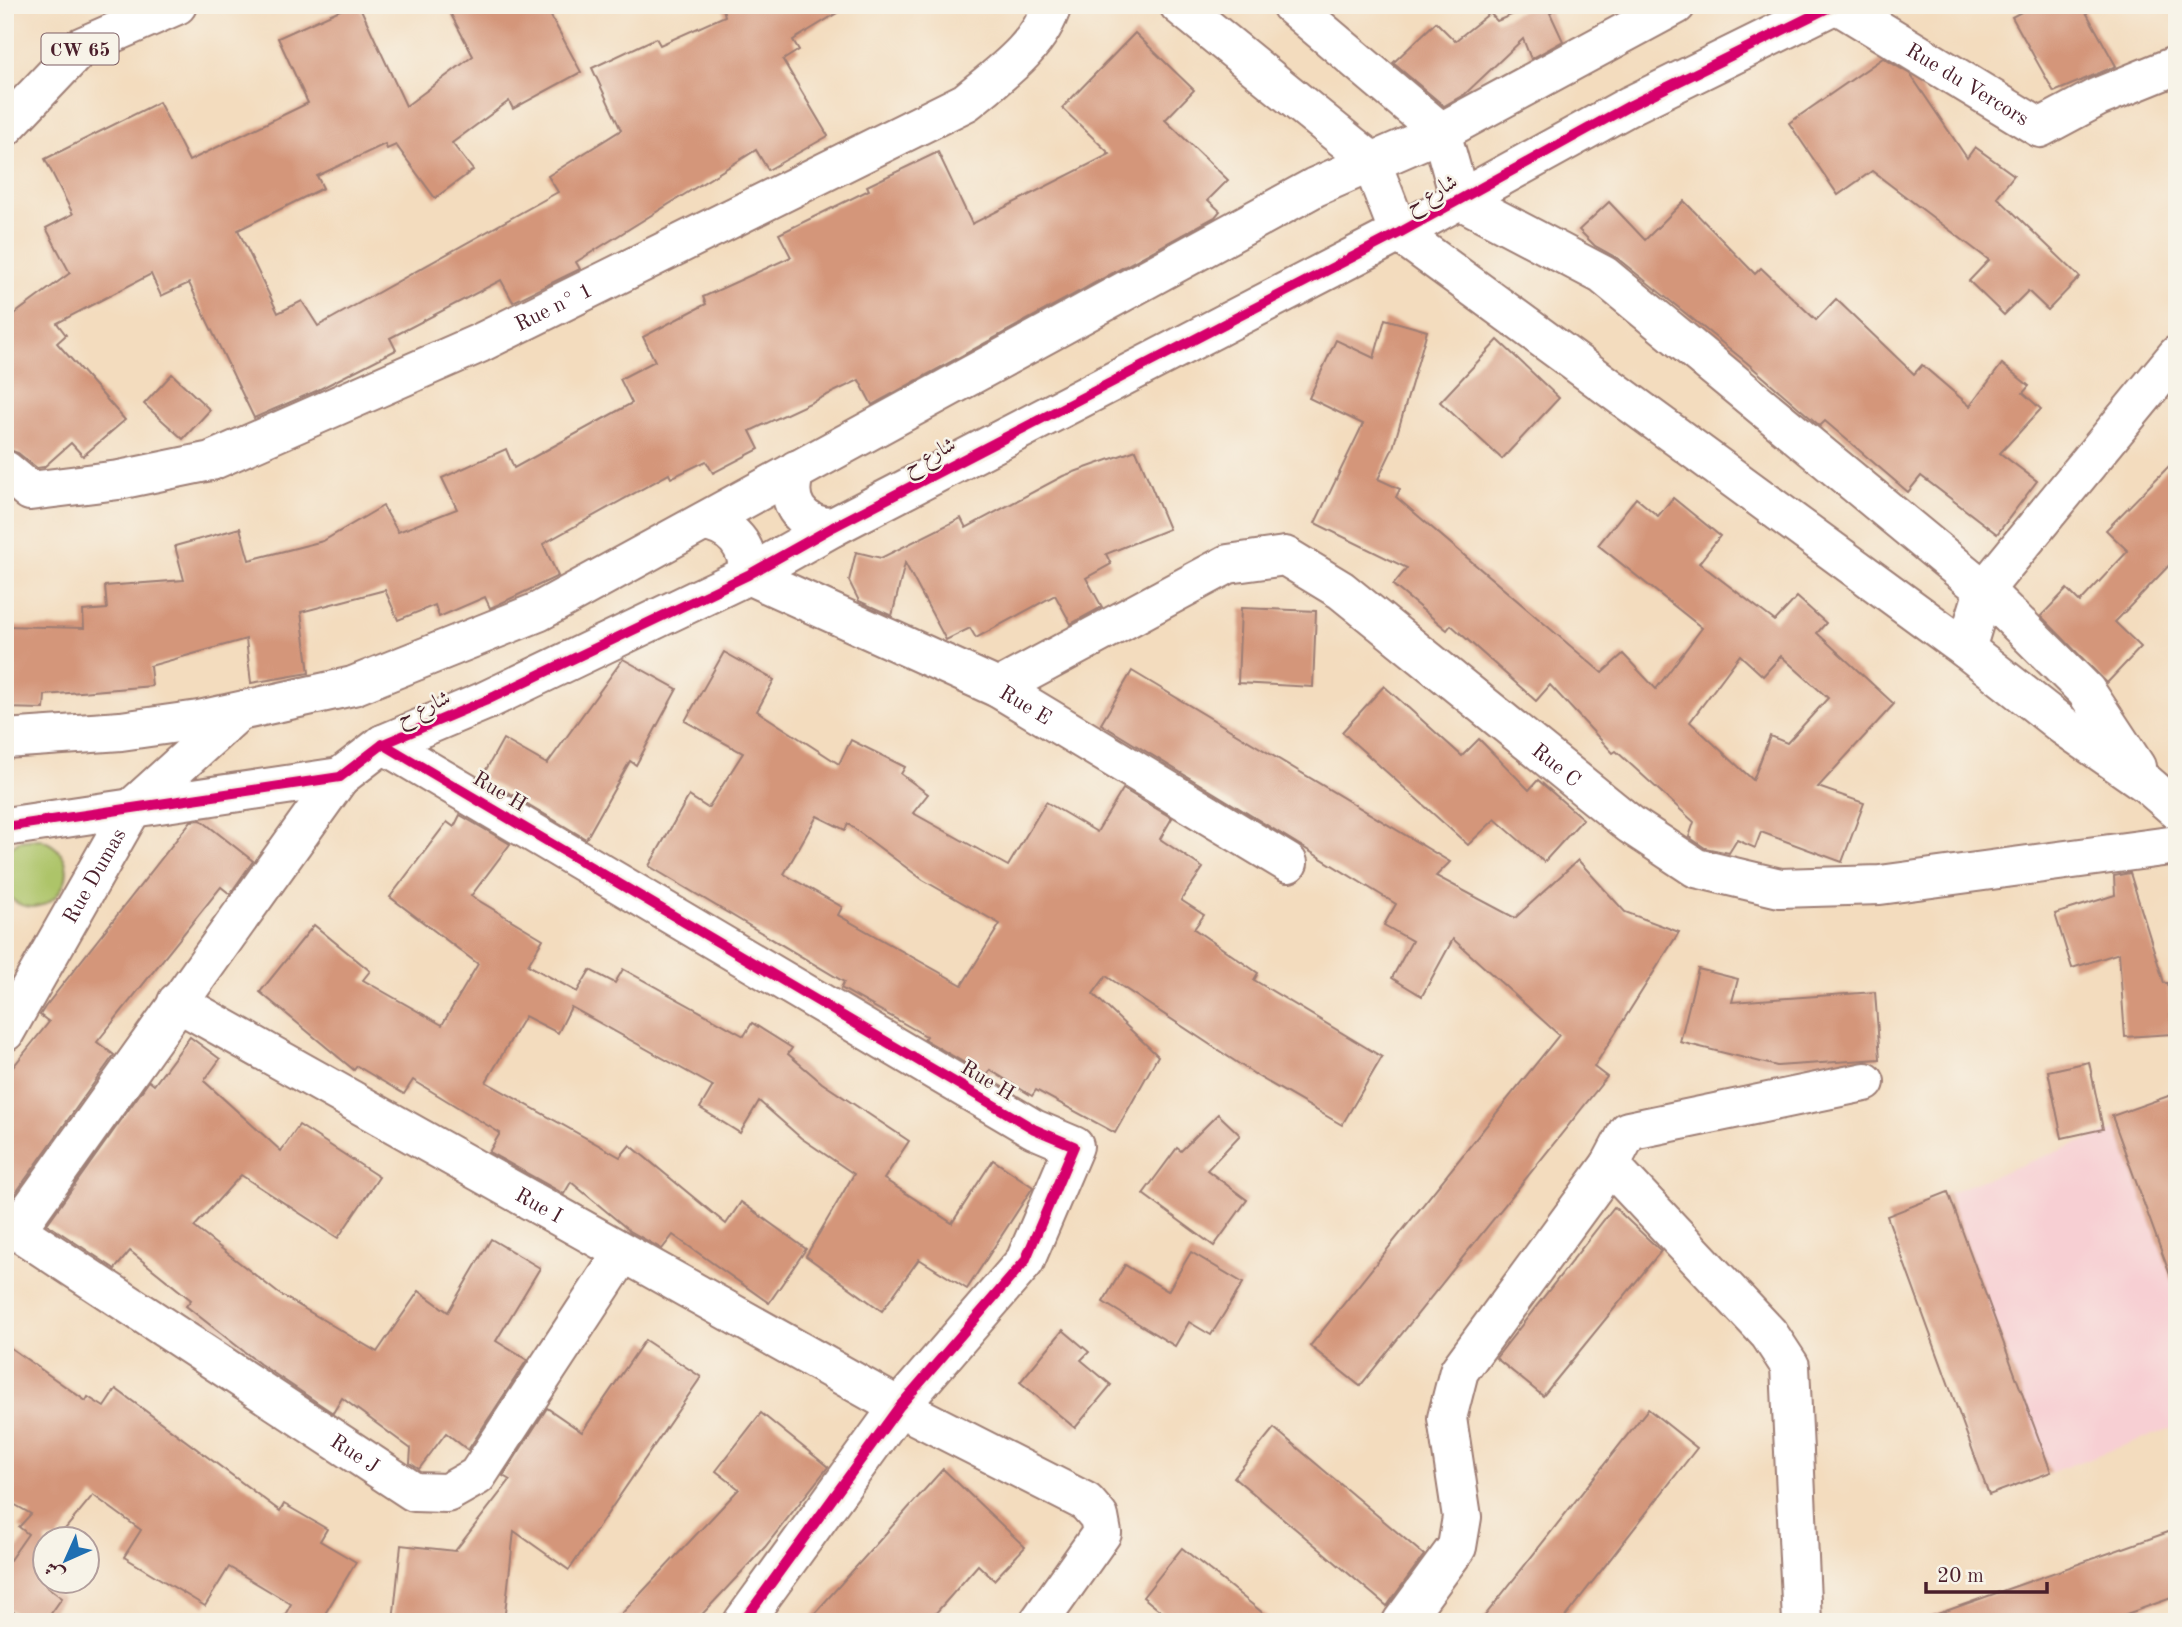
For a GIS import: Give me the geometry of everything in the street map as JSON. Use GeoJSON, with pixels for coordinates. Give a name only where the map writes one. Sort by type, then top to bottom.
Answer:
{"type":"FeatureCollection","features":[{"type":"Feature","properties":{"kind":"street","name":"CW 65"},"geometry":{"type":"LineString","coordinates":[[5,127],[81,47],[177,5]]}},
{"type":"Feature","properties":{"kind":"street","name":"Rue n° 1"},"geometry":{"type":"LineString","coordinates":[[5,470],[30,491],[119,480],[211,461],[480,343],[966,102],[1025,52],[1048,20],[1052,5]]}},
{"type":"Feature","properties":{"kind":"street"},"geometry":{"type":"LineString","coordinates":[[1179,5],[1371,161],[1399,233],[1966,649],[2065,727],[2147,784],[2177,810]]}},
{"type":"Feature","properties":{"kind":"street"},"geometry":{"type":"LineString","coordinates":[[1291,5],[1441,132],[1460,200],[1603,275],[1984,590],[2086,691],[2147,784]]}},
{"type":"Feature","properties":{"kind":"street"},"geometry":{"type":"LineString","coordinates":[[5,739],[121,731],[238,711],[353,686],[538,612],[1315,187],[1441,132],[1676,5]]}},
{"type":"Feature","properties":{"kind":"street","name":"Rue du Vercors"},"geometry":{"type":"LineString","coordinates":[[1836,5],[2040,128],[2098,97],[2177,65]]}},
{"type":"Feature","properties":{"kind":"street","name":"شارع ح"},"geometry":{"type":"LineString","coordinates":[[5,827],[340,777],[383,744],[485,701],[748,575],[833,527],[1399,233],[1631,105],[1836,5]]}},
{"type":"Feature","properties":{"kind":"street"},"geometry":{"type":"LineString","coordinates":[[1966,649],[1984,590],[2177,355]]}},
{"type":"Feature","properties":{"kind":"street"},"geometry":{"type":"LineString","coordinates":[[796,470],[790,493],[800,515],[820,527],[833,527]]}},
{"type":"Feature","properties":{"kind":"street"},"geometry":{"type":"LineString","coordinates":[[704,522],[725,528],[741,543],[749,564],[748,575]]}},
{"type":"Feature","properties":{"kind":"street","name":"Rue C"},"geometry":{"type":"LineString","coordinates":[[998,688],[1228,564],[1285,556],[1341,590],[1631,825],[1696,868],[1780,888],[1881,885],[2177,845]]}},
{"type":"Feature","properties":{"kind":"street","name":"Rue E"},"geometry":{"type":"LineString","coordinates":[[748,575],[998,688],[1288,863]]}},
{"type":"Feature","properties":{"kind":"street","name":"Rue Dumas"},"geometry":{"type":"LineString","coordinates":[[5,1032],[133,807],[238,711]]}},
{"type":"Feature","properties":{"kind":"street","name":"Rue H"},"geometry":{"type":"LineString","coordinates":[[383,744],[1034,1129],[1074,1146],[1025,1261],[900,1407],[743,1622]]}},
{"type":"Feature","properties":{"kind":"street"},"geometry":{"type":"LineString","coordinates":[[11,1226],[340,777]]}},
{"type":"Feature","properties":{"kind":"street","name":"Rue I"},"geometry":{"type":"LineString","coordinates":[[177,1002],[900,1407],[1086,1502],[1099,1517],[1102,1533],[1039,1622]]}},
{"type":"Feature","properties":{"kind":"street"},"geometry":{"type":"LineString","coordinates":[[1402,1622],[1457,1547],[1462,1517],[1447,1418],[1458,1371],[1610,1165],[1628,1131],[1865,1082]]}},
{"type":"Feature","properties":{"kind":"street"},"geometry":{"type":"LineString","coordinates":[[1610,1165],[1769,1334],[1790,1366],[1802,1622]]}},
{"type":"Feature","properties":{"kind":"street","name":"Rue J"},"geometry":{"type":"LineString","coordinates":[[11,1226],[414,1492],[447,1493],[477,1476],[624,1253]]}},
{"type":"Feature","properties":{"kind":"shaded area"},"geometry":{"type":"Polygon","coordinates":[[[2176,1093],[2177,1426],[1989,1495],[1887,1216],[2116,1129],[2112,1116],[2176,1093]]]}},
{"type":"Feature","properties":{"kind":"green space"},"geometry":{"type":"Polygon","coordinates":[[[40,839],[58,850],[66,864],[66,878],[60,892],[49,902],[35,907],[20,904],[5,892],[5,852],[19,841],[40,839]]]}},
{"type":"Feature","properties":{"kind":"building"},"geometry":{"type":"Polygon","coordinates":[[[351,5],[359,5],[406,106],[473,56],[446,5],[545,5],[581,72],[513,109],[509,101],[452,143],[473,170],[435,198],[396,145],[387,149],[385,144],[317,176],[323,188],[238,230],[278,313],[302,301],[318,326],[558,192],[548,176],[621,130],[592,68],[656,38],[660,45],[725,16],[722,5],[850,5],[793,40],[799,50],[783,60],[828,136],[768,170],[756,150],[576,262],[580,269],[513,302],[501,280],[390,338],[396,350],[316,391],[254,418],[189,283],[161,296],[151,274],[57,323],[66,335],[57,343],[125,420],[83,456],[71,443],[44,467],[37,468],[18,453],[6,449],[5,321],[70,273],[46,228],[73,214],[45,159],[159,102],[189,161],[308,103],[278,38],[351,5]]]}},
{"type":"Feature","properties":{"kind":"building"},"geometry":{"type":"Polygon","coordinates":[[[1535,5],[1558,5],[1550,13],[1563,41],[1531,59],[1523,39],[1465,94],[1444,106],[1393,63],[1436,22],[1455,41],[1490,13],[1497,21],[1535,5]]]}},
{"type":"Feature","properties":{"kind":"building"},"geometry":{"type":"Polygon","coordinates":[[[2034,5],[2082,5],[2116,66],[2054,92],[2012,17],[2034,5]]]}},
{"type":"Feature","properties":{"kind":"building"},"geometry":{"type":"Polygon","coordinates":[[[1135,33],[1194,90],[1165,120],[1228,180],[1208,200],[1220,211],[1215,217],[872,405],[859,380],[750,431],[759,449],[713,473],[706,461],[671,478],[669,474],[543,544],[558,576],[490,608],[485,597],[439,617],[435,605],[398,620],[385,590],[301,612],[309,673],[251,683],[246,639],[150,666],[152,686],[45,695],[44,709],[5,708],[5,626],[84,628],[83,611],[107,609],[105,586],[184,580],[175,546],[240,528],[249,560],[323,541],[383,506],[398,532],[457,509],[442,478],[506,449],[514,468],[632,403],[620,379],[655,361],[643,337],[706,304],[703,297],[791,257],[779,234],[869,190],[867,186],[938,152],[972,224],[1110,154],[1062,108],[1135,33]]]}},
{"type":"Feature","properties":{"kind":"building"},"geometry":{"type":"Polygon","coordinates":[[[1883,58],[1910,74],[1967,158],[1975,147],[2014,175],[1997,197],[2080,277],[2048,310],[2028,291],[2004,315],[1969,281],[1989,260],[1872,171],[1838,195],[1789,123],[1883,58]]]}},
{"type":"Feature","properties":{"kind":"building"},"geometry":{"type":"Polygon","coordinates":[[[1684,201],[1755,274],[1761,268],[1816,320],[1836,299],[1914,374],[1922,365],[1970,406],[2002,364],[2029,386],[2023,393],[2041,409],[2000,453],[2037,481],[1997,534],[1921,476],[1908,492],[1825,421],[1820,426],[1746,362],[1617,258],[1595,246],[1579,230],[1609,202],[1645,240],[1684,201]]]}},
{"type":"Feature","properties":{"kind":"building"},"geometry":{"type":"Polygon","coordinates":[[[1385,319],[1427,331],[1393,448],[1378,479],[1400,489],[1396,497],[1602,673],[1623,654],[1656,689],[1702,628],[1598,545],[1636,498],[1658,516],[1673,498],[1720,536],[1699,563],[1775,621],[1797,597],[1826,623],[1817,633],[1894,704],[1818,787],[1864,803],[1842,862],[1761,832],[1755,848],[1737,840],[1729,853],[1705,848],[1689,837],[1694,822],[1616,751],[1613,753],[1550,685],[1536,701],[1451,625],[1447,630],[1393,585],[1407,568],[1315,523],[1363,424],[1309,398],[1336,340],[1374,358],[1385,319]],[[1740,655],[1690,722],[1753,780],[1770,736],[1787,743],[1828,698],[1781,656],[1763,676],[1740,655]]]}},
{"type":"Feature","properties":{"kind":"building"},"geometry":{"type":"Polygon","coordinates":[[[1498,340],[1559,398],[1502,459],[1440,402],[1498,340]]]}},
{"type":"Feature","properties":{"kind":"building"},"geometry":{"type":"Polygon","coordinates":[[[172,374],[210,410],[183,439],[144,404],[172,374]]]}},
{"type":"Feature","properties":{"kind":"building"},"geometry":{"type":"Polygon","coordinates":[[[1136,450],[1169,529],[1106,554],[1111,564],[1086,578],[1102,607],[1071,624],[1055,595],[976,638],[970,628],[946,640],[905,563],[892,616],[859,601],[849,581],[856,552],[881,558],[961,518],[966,528],[1063,476],[1136,450]]]}},
{"type":"Feature","properties":{"kind":"building"},"geometry":{"type":"Polygon","coordinates":[[[2177,458],[2177,557],[2115,622],[2141,647],[2107,683],[2041,616],[2067,589],[2080,602],[2128,551],[2106,530],[2177,458]]]}},
{"type":"Feature","properties":{"kind":"building"},"geometry":{"type":"Polygon","coordinates":[[[1241,608],[1316,611],[1313,687],[1238,683],[1241,608]]]}},
{"type":"Feature","properties":{"kind":"building"},"geometry":{"type":"Polygon","coordinates":[[[724,652],[774,680],[757,711],[839,764],[851,740],[905,767],[901,774],[928,794],[913,813],[1008,866],[1046,802],[1097,832],[1123,789],[1172,818],[1160,839],[1203,868],[1181,900],[1204,915],[1194,929],[1258,973],[1254,980],[1382,1057],[1342,1125],[1259,1077],[1106,976],[1093,994],[1158,1056],[1115,1133],[1036,1090],[1032,1096],[990,1070],[987,1076],[924,1039],[926,1036],[841,988],[844,982],[649,866],[689,796],[708,808],[743,753],[685,721],[724,652]],[[817,816],[784,874],[842,907],[838,915],[962,985],[1000,924],[923,880],[848,824],[845,830],[817,816]]]}},
{"type":"Feature","properties":{"kind":"building"},"geometry":{"type":"Polygon","coordinates":[[[623,659],[677,689],[636,765],[630,761],[586,839],[482,777],[503,739],[547,764],[623,659]]]}},
{"type":"Feature","properties":{"kind":"building"},"geometry":{"type":"Polygon","coordinates":[[[1132,671],[1450,862],[1436,876],[1515,918],[1578,860],[1625,912],[1679,932],[1594,1067],[1607,1077],[1360,1386],[1310,1346],[1559,1035],[1453,939],[1422,996],[1392,978],[1412,941],[1384,925],[1396,904],[1101,724],[1132,671]]]}},
{"type":"Feature","properties":{"kind":"building"},"geometry":{"type":"Polygon","coordinates":[[[1384,686],[1462,756],[1479,739],[1529,790],[1538,780],[1583,819],[1544,862],[1495,819],[1468,845],[1342,732],[1384,686]]]}},
{"type":"Feature","properties":{"kind":"building"},"geometry":{"type":"Polygon","coordinates":[[[460,815],[510,844],[471,896],[543,939],[528,965],[577,992],[590,970],[615,983],[623,969],[744,1036],[752,1023],[792,1048],[788,1054],[822,1083],[909,1141],[884,1179],[952,1223],[993,1160],[1033,1187],[967,1289],[919,1259],[882,1311],[806,1256],[854,1174],[801,1138],[759,1101],[740,1133],[700,1108],[713,1086],[571,1007],[558,1033],[525,1016],[486,1082],[620,1157],[630,1145],[726,1224],[741,1202],[806,1249],[769,1303],[673,1235],[662,1249],[630,1231],[571,1182],[564,1194],[489,1152],[500,1133],[413,1080],[404,1094],[357,1066],[354,1070],[260,992],[314,925],[370,971],[363,980],[442,1025],[478,964],[390,897],[447,822],[454,827],[460,815]]]}},
{"type":"Feature","properties":{"kind":"building"},"geometry":{"type":"Polygon","coordinates":[[[201,820],[253,861],[230,894],[221,887],[97,1042],[114,1055],[10,1201],[5,1200],[5,1077],[49,1022],[40,1015],[45,1007],[191,821],[201,820]]]}},
{"type":"Feature","properties":{"kind":"building"},"geometry":{"type":"Polygon","coordinates":[[[2130,873],[2164,983],[2168,983],[2172,1034],[2125,1037],[2119,953],[2072,968],[2055,914],[2115,895],[2114,876],[2130,873]]]}},
{"type":"Feature","properties":{"kind":"building"},"geometry":{"type":"Polygon","coordinates":[[[1698,969],[1738,979],[1732,1002],[1875,992],[1880,1059],[1777,1066],[1680,1042],[1698,969]]]}},
{"type":"Feature","properties":{"kind":"building"},"geometry":{"type":"Polygon","coordinates":[[[190,1037],[220,1059],[204,1081],[281,1151],[299,1125],[379,1177],[338,1238],[241,1175],[194,1227],[278,1293],[377,1352],[419,1291],[448,1312],[491,1239],[540,1268],[496,1341],[527,1360],[468,1450],[446,1433],[419,1469],[410,1463],[411,1449],[342,1398],[333,1413],[260,1364],[186,1306],[191,1300],[130,1251],[115,1269],[47,1224],[149,1081],[154,1085],[190,1037]]]}},
{"type":"Feature","properties":{"kind":"building"},"geometry":{"type":"Polygon","coordinates":[[[2089,1062],[2103,1129],[2062,1138],[2048,1071],[2089,1062]]]}},
{"type":"Feature","properties":{"kind":"building"},"geometry":{"type":"Polygon","coordinates":[[[2177,1093],[2177,1282],[2173,1283],[2112,1116],[2177,1093]]]}},
{"type":"Feature","properties":{"kind":"building"},"geometry":{"type":"Polygon","coordinates":[[[1218,1114],[1240,1135],[1207,1170],[1247,1200],[1214,1246],[1143,1194],[1177,1148],[1181,1151],[1218,1114]]]}},
{"type":"Feature","properties":{"kind":"building"},"geometry":{"type":"Polygon","coordinates":[[[1948,1192],[2051,1472],[1989,1495],[1887,1216],[1948,1192]]]}},
{"type":"Feature","properties":{"kind":"building"},"geometry":{"type":"Polygon","coordinates":[[[1614,1207],[1661,1251],[1543,1396],[1496,1358],[1614,1207]]]}},
{"type":"Feature","properties":{"kind":"building"},"geometry":{"type":"Polygon","coordinates":[[[1191,1252],[1243,1283],[1211,1335],[1189,1322],[1175,1346],[1103,1302],[1125,1265],[1168,1291],[1191,1252]]]}},
{"type":"Feature","properties":{"kind":"building"},"geometry":{"type":"Polygon","coordinates":[[[1063,1330],[1089,1352],[1081,1360],[1111,1385],[1075,1428],[1020,1382],[1063,1330]]]}},
{"type":"Feature","properties":{"kind":"building"},"geometry":{"type":"Polygon","coordinates":[[[645,1340],[701,1377],[569,1570],[514,1531],[504,1622],[393,1622],[401,1545],[455,1551],[510,1480],[503,1476],[547,1408],[582,1432],[645,1340]]]}},
{"type":"Feature","properties":{"kind":"building"},"geometry":{"type":"Polygon","coordinates":[[[5,1344],[86,1401],[88,1397],[104,1407],[116,1389],[280,1511],[284,1504],[327,1529],[320,1541],[356,1562],[320,1622],[281,1622],[291,1604],[229,1567],[205,1606],[124,1557],[141,1530],[93,1495],[68,1526],[32,1526],[32,1596],[62,1598],[45,1622],[28,1622],[5,1606],[5,1567],[28,1534],[19,1527],[31,1514],[5,1499],[5,1344]]]}},
{"type":"Feature","properties":{"kind":"building"},"geometry":{"type":"Polygon","coordinates":[[[1648,1409],[1697,1448],[1561,1622],[1480,1622],[1648,1409]]]}},
{"type":"Feature","properties":{"kind":"building"},"geometry":{"type":"Polygon","coordinates":[[[761,1413],[828,1467],[765,1547],[695,1622],[614,1622],[739,1489],[716,1471],[761,1413]]]}},
{"type":"Feature","properties":{"kind":"building"},"geometry":{"type":"Polygon","coordinates":[[[1274,1428],[1424,1555],[1387,1606],[1234,1477],[1274,1428]]]}},
{"type":"Feature","properties":{"kind":"building"},"geometry":{"type":"Polygon","coordinates":[[[943,1469],[1025,1547],[994,1580],[978,1565],[928,1622],[807,1622],[943,1469]]]}},
{"type":"Feature","properties":{"kind":"building"},"geometry":{"type":"Polygon","coordinates":[[[2177,1529],[2177,1596],[2104,1622],[1929,1622],[1929,1617],[2177,1529]]]}},
{"type":"Feature","properties":{"kind":"building"},"geometry":{"type":"Polygon","coordinates":[[[1182,1548],[1274,1622],[1174,1622],[1143,1597],[1182,1548]]]}},
{"type":"Feature","properties":{"kind":"cycle path"},"geometry":{"type":"LineString","coordinates":[[5,827],[340,777],[383,744],[485,701],[748,575],[833,527],[1399,233],[1631,105],[1834,5]]}},
{"type":"Feature","properties":{"kind":"cycle path"},"geometry":{"type":"LineString","coordinates":[[383,744],[1034,1129],[1074,1146],[1025,1261],[899,1407],[743,1622]]}}]}
